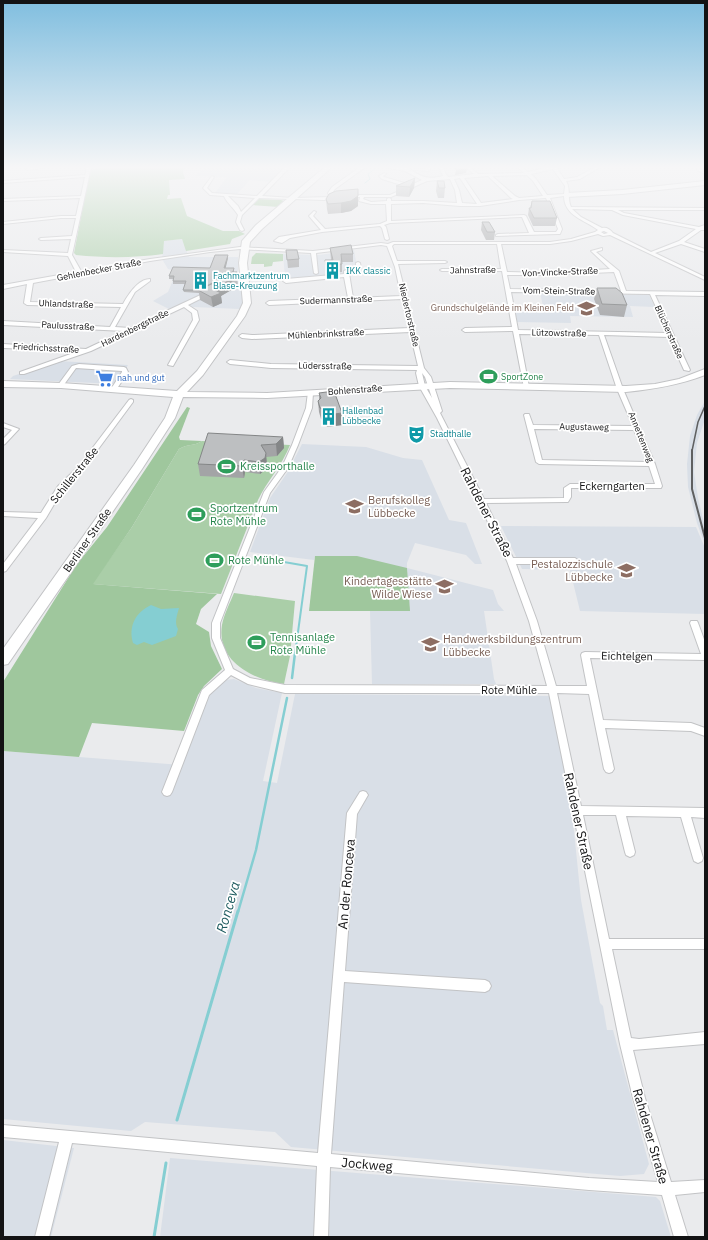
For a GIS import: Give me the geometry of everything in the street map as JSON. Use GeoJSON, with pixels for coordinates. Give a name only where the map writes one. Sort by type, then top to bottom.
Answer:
{"type":"FeatureCollection","features":[{"type":"Feature","properties":{"kind":"main road"},"geometry":{"type":"LineString","coordinates":[[244,248],[250,235],[261,225]]}},
{"type":"Feature","properties":{"kind":"main road","name":"Berliner Straße"},"geometry":{"type":"LineString","coordinates":[[170,418],[179,394],[200,373],[244,310],[248,291],[242,278],[244,248]]}},
{"type":"Feature","properties":{"kind":"main road","name":"Bohlenstraße"},"geometry":{"type":"LineString","coordinates":[[3,384],[61,385],[191,395],[255,396],[421,386],[620,389],[668,384],[705,372]]}},
{"type":"Feature","properties":{"kind":"main road","name":"Berliner Straße"},"geometry":{"type":"LineString","coordinates":[[3,660],[138,467],[170,418],[191,395],[200,373]]}},
{"type":"Feature","properties":{"kind":"street"},"geometry":{"type":"LineString","coordinates":[[77,225],[70,255],[79,273]]}},
{"type":"Feature","properties":{"kind":"street"},"geometry":{"type":"LineString","coordinates":[[239,225],[242,230]]}},
{"type":"Feature","properties":{"kind":"street"},"geometry":{"type":"LineString","coordinates":[[319,225],[324,231]]}},
{"type":"Feature","properties":{"kind":"street"},"geometry":{"type":"LineString","coordinates":[[288,237],[324,231],[381,225]]}},
{"type":"Feature","properties":{"kind":"street","name":"Niedertorstraße"},"geometry":{"type":"LineString","coordinates":[[381,225],[384,227],[390,242],[421,368],[419,373],[421,386]]}},
{"type":"Feature","properties":{"kind":"street"},"geometry":{"type":"LineString","coordinates":[[528,225],[532,234]]}},
{"type":"Feature","properties":{"kind":"street"},"geometry":{"type":"LineString","coordinates":[[558,235],[560,229],[559,225]]}},
{"type":"Feature","properties":{"kind":"street"},"geometry":{"type":"LineString","coordinates":[[590,225],[600,232]]}},
{"type":"Feature","properties":{"kind":"street"},"geometry":{"type":"LineString","coordinates":[[681,225],[703,229]]}},
{"type":"Feature","properties":{"kind":"street"},"geometry":{"type":"LineString","coordinates":[[652,253],[680,242],[703,229]]}},
{"type":"Feature","properties":{"kind":"street","name":"Gehlenbecker Straße"},"geometry":{"type":"LineString","coordinates":[[3,287],[158,258],[244,248],[313,252],[390,242],[564,242],[600,232],[611,234],[652,253]]}},
{"type":"Feature","properties":{"kind":"street"},"geometry":{"type":"LineString","coordinates":[[497,243],[496,234],[558,235],[564,242]]}},
{"type":"Feature","properties":{"kind":"street"},"geometry":{"type":"LineString","coordinates":[[41,239],[74,237]]}},
{"type":"Feature","properties":{"kind":"street"},"geometry":{"type":"LineString","coordinates":[[680,242],[705,251]]}},
{"type":"Feature","properties":{"kind":"street","name":"Jahnstraße"},"geometry":{"type":"LineString","coordinates":[[497,243],[517,331],[526,387]]}},
{"type":"Feature","properties":{"kind":"street"},"geometry":{"type":"LineString","coordinates":[[600,249],[593,251],[615,270],[624,293]]}},
{"type":"Feature","properties":{"kind":"street"},"geometry":{"type":"LineString","coordinates":[[3,251],[70,255]]}},
{"type":"Feature","properties":{"kind":"street"},"geometry":{"type":"LineString","coordinates":[[313,252],[316,273]]}},
{"type":"Feature","properties":{"kind":"street"},"geometry":{"type":"LineString","coordinates":[[652,253],[705,279]]}},
{"type":"Feature","properties":{"kind":"street"},"geometry":{"type":"LineString","coordinates":[[395,263],[445,262]]}},
{"type":"Feature","properties":{"kind":"street"},"geometry":{"type":"LineString","coordinates":[[351,299],[346,275],[348,270],[359,267],[358,263]]}},
{"type":"Feature","properties":{"kind":"street","name":"Jahnstraße"},"geometry":{"type":"LineString","coordinates":[[442,270],[504,271]]}},
{"type":"Feature","properties":{"kind":"street","name":"Von-Vincke-Straße"},"geometry":{"type":"LineString","coordinates":[[504,271],[548,274],[615,270]]}},
{"type":"Feature","properties":{"kind":"street"},"geometry":{"type":"LineString","coordinates":[[286,280],[346,275]]}},
{"type":"Feature","properties":{"kind":"street"},"geometry":{"type":"LineString","coordinates":[[112,328],[133,291],[148,280]]}},
{"type":"Feature","properties":{"kind":"street","name":"Uhlandstraße"},"geometry":{"type":"LineString","coordinates":[[30,283],[28,303],[124,306]]}},
{"type":"Feature","properties":{"kind":"street","name":"Hardenbergstraße"},"geometry":{"type":"LineString","coordinates":[[22,373],[89,350],[217,288]]}},
{"type":"Feature","properties":{"kind":"street","name":"Vom-Stein-Straße"},"geometry":{"type":"LineString","coordinates":[[508,290],[705,294]]}},
{"type":"Feature","properties":{"kind":"street","name":"Blücherstraße"},"geometry":{"type":"LineString","coordinates":[[652,293],[687,370]]}},
{"type":"Feature","properties":{"kind":"street","name":"Sudermannstraße"},"geometry":{"type":"LineString","coordinates":[[269,303],[403,297]]}},
{"type":"Feature","properties":{"kind":"street"},"geometry":{"type":"LineString","coordinates":[[171,365],[196,320],[195,312],[184,305]]}},
{"type":"Feature","properties":{"kind":"street","name":"Paulusstraße"},"geometry":{"type":"LineString","coordinates":[[3,323],[133,330]]}},
{"type":"Feature","properties":{"kind":"street","name":"Mühlenbrinkstraße"},"geometry":{"type":"LineString","coordinates":[[242,336],[252,337],[411,330]]}},
{"type":"Feature","properties":{"kind":"street"},"geometry":{"type":"LineString","coordinates":[[464,330],[517,331]]}},
{"type":"Feature","properties":{"kind":"street","name":"Lützowstraße"},"geometry":{"type":"LineString","coordinates":[[517,331],[670,335]]}},
{"type":"Feature","properties":{"kind":"street","name":"Lützowstraße"},"geometry":{"type":"LineString","coordinates":[[601,334],[620,389]]}},
{"type":"Feature","properties":{"kind":"street","name":"Friedrichsstraße"},"geometry":{"type":"LineString","coordinates":[[3,346],[89,350]]}},
{"type":"Feature","properties":{"kind":"street"},"geometry":{"type":"LineString","coordinates":[[61,360],[74,367],[124,369],[125,372],[114,389]]}},
{"type":"Feature","properties":{"kind":"street","name":"Lüdersstraße"},"geometry":{"type":"LineString","coordinates":[[230,362],[271,366],[421,368]]}},
{"type":"Feature","properties":{"kind":"street"},"geometry":{"type":"LineString","coordinates":[[61,385],[74,367]]}},
{"type":"Feature","properties":{"kind":"street","name":"Rahdener Straße"},"geometry":{"type":"LineString","coordinates":[[421,386],[440,418],[511,561],[532,616],[552,689],[626,1044],[666,1189],[681,1237]]}},
{"type":"Feature","properties":{"kind":"street","name":"Annettenweg"},"geometry":{"type":"LineString","coordinates":[[620,389],[652,464],[659,486]]}},
{"type":"Feature","properties":{"kind":"street"},"geometry":{"type":"LineString","coordinates":[[167,792],[205,693],[230,671],[216,638],[216,623],[267,492],[285,468],[295,445],[310,408],[310,393]]}},
{"type":"Feature","properties":{"kind":"street","name":"Schillerstraße"},"geometry":{"type":"LineString","coordinates":[[3,569],[43,516],[60,488],[80,469],[131,401]]}},
{"type":"Feature","properties":{"kind":"street","name":"Eckerngarten"},"geometry":{"type":"LineString","coordinates":[[527,415],[539,462],[652,464]]}},
{"type":"Feature","properties":{"kind":"street"},"geometry":{"type":"LineString","coordinates":[[3,425],[16,429],[3,443]]}},
{"type":"Feature","properties":{"kind":"street","name":"Augustaweg"},"geometry":{"type":"LineString","coordinates":[[530,427],[637,428]]}},
{"type":"Feature","properties":{"kind":"street","name":"Eckerngarten"},"geometry":{"type":"LineString","coordinates":[[481,501],[566,500],[568,497],[567,488],[570,486],[659,486]]}},
{"type":"Feature","properties":{"kind":"street"},"geometry":{"type":"LineString","coordinates":[[3,514],[43,516]]}},
{"type":"Feature","properties":{"kind":"street"},"geometry":{"type":"LineString","coordinates":[[511,561],[575,561]]}},
{"type":"Feature","properties":{"kind":"street","name":"Eichtelgen"},"geometry":{"type":"LineString","coordinates":[[609,768],[585,655],[705,655],[694,622]]}},
{"type":"Feature","properties":{"kind":"street","name":"Rote Mühle"},"geometry":{"type":"LineString","coordinates":[[230,671],[248,681],[285,689],[552,689]]}},
{"type":"Feature","properties":{"kind":"street"},"geometry":{"type":"LineString","coordinates":[[552,689],[592,690]]}},
{"type":"Feature","properties":{"kind":"street"},"geometry":{"type":"LineString","coordinates":[[600,724],[691,727],[705,732]]}},
{"type":"Feature","properties":{"kind":"street","name":"An der Ronceva"},"geometry":{"type":"LineString","coordinates":[[321,1237],[324,1160],[352,813],[363,795]]}},
{"type":"Feature","properties":{"kind":"street"},"geometry":{"type":"LineString","coordinates":[[577,810],[705,813]]}},
{"type":"Feature","properties":{"kind":"street"},"geometry":{"type":"LineString","coordinates":[[620,810],[630,852]]}},
{"type":"Feature","properties":{"kind":"street"},"geometry":{"type":"LineString","coordinates":[[686,813],[698,858]]}},
{"type":"Feature","properties":{"kind":"street"},"geometry":{"type":"LineString","coordinates":[[605,944],[705,944]]}},
{"type":"Feature","properties":{"kind":"street"},"geometry":{"type":"LineString","coordinates":[[338,976],[485,986]]}},
{"type":"Feature","properties":{"kind":"street"},"geometry":{"type":"LineString","coordinates":[[626,1044],[705,1038]]}},
{"type":"Feature","properties":{"kind":"street","name":"Jockweg"},"geometry":{"type":"LineString","coordinates":[[3,1131],[666,1189],[705,1186]]}},
{"type":"Feature","properties":{"kind":"street"},"geometry":{"type":"LineString","coordinates":[[42,1237],[67,1137]]}},
{"type":"Feature","properties":{"kind":"shaded area"},"geometry":{"type":"Polygon","coordinates":[[[182,239],[189,257],[238,257],[238,273],[235,282],[242,281],[244,299],[240,309],[193,307],[186,303],[169,309],[153,301],[168,292],[173,280],[169,279],[172,270],[168,269],[162,259],[164,241],[182,239]]]}},
{"type":"Feature","properties":{"kind":"shaded area"},"geometry":{"type":"Polygon","coordinates":[[[354,250],[357,267],[345,271],[345,274],[290,279],[285,278],[283,254],[319,255],[354,250]]]}},
{"type":"Feature","properties":{"kind":"shaded area","name":"Grundschulgelände im Kleinen Feld"},"geometry":{"type":"Polygon","coordinates":[[[540,293],[649,295],[655,307],[630,306],[633,317],[570,316],[571,323],[517,322],[515,310],[544,310],[540,293]]]}},
{"type":"Feature","properties":{"kind":"shaded area"},"geometry":{"type":"Polygon","coordinates":[[[59,361],[128,365],[116,384],[10,379],[13,376],[59,361]]]}},
{"type":"Feature","properties":{"kind":"shaded area"},"geometry":{"type":"Polygon","coordinates":[[[705,401],[705,419],[697,443],[694,472],[705,527],[705,545],[697,523],[688,487],[687,464],[690,436],[697,415],[705,401]]]}},
{"type":"Feature","properties":{"kind":"shaded area"},"geometry":{"type":"Polygon","coordinates":[[[302,444],[366,447],[403,458],[422,460],[449,520],[466,523],[482,564],[475,564],[466,555],[415,543],[407,563],[407,568],[493,590],[498,604],[504,611],[484,611],[496,684],[372,684],[370,611],[410,611],[315,557],[314,560],[250,552],[270,498],[287,473],[302,444]]]}},
{"type":"Feature","properties":{"kind":"shaded area","name":"Pestalozzischule Lübbecke"},"geometry":{"type":"Polygon","coordinates":[[[501,526],[696,527],[705,548],[705,614],[580,611],[570,570],[522,569],[501,526]]]}},
{"type":"Feature","properties":{"kind":"shaded area"},"geometry":{"type":"Polygon","coordinates":[[[234,679],[256,688],[282,693],[263,781],[277,783],[295,694],[551,696],[569,782],[581,900],[600,1003],[603,1006],[607,1030],[613,1030],[649,1164],[644,1174],[620,1176],[291,1147],[275,1132],[145,1122],[131,1131],[3,1119],[3,751],[181,765],[209,695],[225,680],[234,679]]]}},
{"type":"Feature","properties":{"kind":"shaded area"},"geometry":{"type":"Polygon","coordinates":[[[3,1140],[74,1148],[51,1237],[3,1237],[3,1140]]]}},
{"type":"Feature","properties":{"kind":"shaded area"},"geometry":{"type":"Polygon","coordinates":[[[170,1158],[656,1197],[660,1201],[671,1237],[160,1237],[170,1158]]]}},
{"type":"Feature","properties":{"kind":"green space"},"geometry":{"type":"Polygon","coordinates":[[[79,225],[208,225],[223,231],[239,231],[245,234],[232,239],[230,244],[186,251],[182,239],[164,241],[163,254],[98,257],[76,255],[74,253],[79,225]]]}},
{"type":"Feature","properties":{"kind":"green space"},"geometry":{"type":"Polygon","coordinates":[[[256,253],[283,254],[283,261],[273,262],[272,266],[264,267],[264,264],[251,264],[252,257],[256,253]]]}},
{"type":"Feature","properties":{"kind":"green space"},"geometry":{"type":"Polygon","coordinates":[[[187,407],[190,408],[179,437],[180,440],[202,441],[179,449],[132,527],[93,584],[217,594],[201,609],[196,624],[209,632],[211,646],[222,669],[204,686],[198,695],[184,731],[92,723],[79,757],[3,751],[3,682],[77,564],[107,527],[187,407]]]}},
{"type":"Feature","properties":{"kind":"green space","name":"Sportzentrum Rote Mühle"},"geometry":{"type":"Polygon","coordinates":[[[202,441],[290,445],[283,460],[258,500],[221,594],[92,584],[132,527],[179,449],[202,441]]]}},
{"type":"Feature","properties":{"kind":"green space"},"geometry":{"type":"Polygon","coordinates":[[[315,556],[357,556],[407,568],[410,611],[309,611],[315,556]]]}},
{"type":"Feature","properties":{"kind":"green space","name":"Tennisanlage Rote Mühle"},"geometry":{"type":"Polygon","coordinates":[[[234,593],[295,601],[290,656],[284,684],[272,682],[250,673],[231,659],[225,649],[222,638],[222,625],[234,593]]]}},
{"type":"Feature","properties":{"kind":"water"},"geometry":{"type":"Polygon","coordinates":[[[151,605],[161,609],[179,608],[176,619],[178,629],[176,636],[152,645],[144,642],[137,645],[133,643],[132,637],[134,620],[141,612],[151,605]]]}},
{"type":"Feature","properties":{"kind":"building"},"geometry":{"type":"Polygon","coordinates":[[[483,225],[491,225],[495,232],[487,232],[483,225]]]}},
{"type":"Feature","properties":{"kind":"building"},"geometry":{"type":"Polygon","coordinates":[[[351,245],[353,254],[341,254],[342,264],[326,265],[325,260],[333,260],[330,248],[351,245]]]}},
{"type":"Feature","properties":{"kind":"building"},"geometry":{"type":"Polygon","coordinates":[[[286,250],[297,250],[299,259],[287,260],[286,250]]]}},
{"type":"Feature","properties":{"kind":"building","name":"Fachmarktzentrum Blase-Kreuzung"},"geometry":{"type":"Polygon","coordinates":[[[215,255],[228,255],[224,268],[234,268],[233,272],[199,290],[183,290],[186,281],[173,281],[174,276],[169,276],[173,267],[210,268],[215,255]]]}},
{"type":"Feature","properties":{"kind":"building"},"geometry":{"type":"Polygon","coordinates":[[[232,272],[237,272],[237,278],[213,289],[221,293],[211,297],[198,290],[214,283],[212,283],[232,272]]]}},
{"type":"Feature","properties":{"kind":"building"},"geometry":{"type":"Polygon","coordinates":[[[597,288],[616,288],[622,293],[627,305],[602,304],[597,288]]]}},
{"type":"Feature","properties":{"kind":"building"},"geometry":{"type":"Polygon","coordinates":[[[334,391],[342,413],[326,415],[324,409],[320,408],[318,401],[321,398],[319,393],[334,391]]]}},
{"type":"Feature","properties":{"kind":"building"},"geometry":{"type":"Polygon","coordinates":[[[208,433],[283,437],[276,444],[261,445],[266,453],[265,458],[259,462],[244,460],[242,466],[198,464],[208,433]]]}},
{"type":"Feature","properties":{"kind":"waterway","name":"Ronceva"},"geometry":{"type":"LineString","coordinates":[[261,558],[307,566],[295,654]]}},
{"type":"Feature","properties":{"kind":"waterway","name":"Ronceva"},"geometry":{"type":"LineString","coordinates":[[292,678],[295,653]]}},
{"type":"Feature","properties":{"kind":"waterway","name":"Ronceva"},"geometry":{"type":"LineString","coordinates":[[238,912],[256,850],[287,698]]}},
{"type":"Feature","properties":{"kind":"waterway","name":"Ronceva"},"geometry":{"type":"LineString","coordinates":[[177,1120],[238,911]]}},
{"type":"Feature","properties":{"kind":"waterway","name":"Ronceva"},"geometry":{"type":"LineString","coordinates":[[154,1237],[166,1163]]}},
{"type":"Feature","properties":{"kind":"railway"},"geometry":{"type":"LineString","coordinates":[[692,451],[698,422],[705,406]]}},
{"type":"Feature","properties":{"kind":"railway"},"geometry":{"type":"LineString","coordinates":[[692,451],[692,489],[705,538]]}},
{"type":"Feature","properties":{"kind":"place","name":"IKK classic"},"geometry":{"type":"Point","coordinates":[333,271]}},
{"type":"Feature","properties":{"kind":"place","name":"Fachmarktzentrum Blase-Kreuzung"},"geometry":{"type":"Point","coordinates":[200,281]}},
{"type":"Feature","properties":{"kind":"place","name":"Grundschulgelände im Kleinen Feld"},"geometry":{"type":"Point","coordinates":[587,308]}},
{"type":"Feature","properties":{"kind":"place","name":"SportZone"},"geometry":{"type":"Point","coordinates":[488,377]}},
{"type":"Feature","properties":{"kind":"place","name":"nah und gut"},"geometry":{"type":"Point","coordinates":[104,378]}},
{"type":"Feature","properties":{"kind":"place","name":"Hallenbad Lübbecke"},"geometry":{"type":"Point","coordinates":[329,416]}},
{"type":"Feature","properties":{"kind":"place","name":"Stadthalle"},"geometry":{"type":"Point","coordinates":[417,434]}},
{"type":"Feature","properties":{"kind":"place","name":"Kreissporthalle"},"geometry":{"type":"Point","coordinates":[227,466]}},
{"type":"Feature","properties":{"kind":"place","name":"Berufskolleg Lübbecke"},"geometry":{"type":"Point","coordinates":[355,506]}},
{"type":"Feature","properties":{"kind":"place","name":"Sportzentrum Rote Mühle"},"geometry":{"type":"Point","coordinates":[197,514]}},
{"type":"Feature","properties":{"kind":"place","name":"Rote Mühle"},"geometry":{"type":"Point","coordinates":[215,560]}},
{"type":"Feature","properties":{"kind":"place","name":"Pestalozzischule Lübbecke"},"geometry":{"type":"Point","coordinates":[626,570]}},
{"type":"Feature","properties":{"kind":"place","name":"Kindertagesstätte Wilde Wiese"},"geometry":{"type":"Point","coordinates":[445,587]}},
{"type":"Feature","properties":{"kind":"place","name":"Tennisanlage Rote Mühle"},"geometry":{"type":"Point","coordinates":[257,643]}},
{"type":"Feature","properties":{"kind":"place","name":"Handwerksbildungszentrum Lübbecke"},"geometry":{"type":"Point","coordinates":[430,645]}}]}
